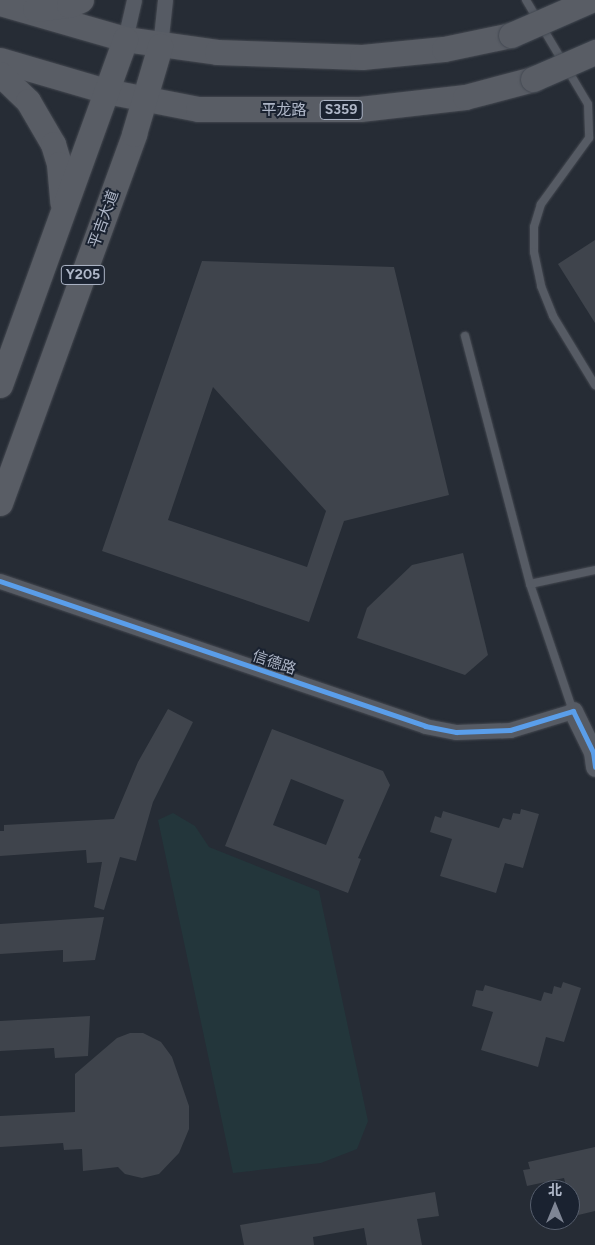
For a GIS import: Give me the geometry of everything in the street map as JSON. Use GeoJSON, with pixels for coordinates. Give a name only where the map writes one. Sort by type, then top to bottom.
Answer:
{"type":"FeatureCollection","features":[{"type":"Feature","properties":{"kind":"main road"},"geometry":{"type":"LineString","coordinates":[[9,6],[46,9],[81,0]]}},
{"type":"Feature","properties":{"kind":"main road"},"geometry":{"type":"LineString","coordinates":[[9,6],[125,39],[160,46],[265,55],[362,57],[444,49],[511,35],[591,0]]}},
{"type":"Feature","properties":{"kind":"main road","name":"Y205"},"geometry":{"type":"LineString","coordinates":[[0,385],[125,39]]}},
{"type":"Feature","properties":{"kind":"main road","name":"平吉大道"},"geometry":{"type":"LineString","coordinates":[[0,503],[146,101],[160,46]]}},
{"type":"Feature","properties":{"kind":"main road","name":"平龙路"},"geometry":{"type":"LineString","coordinates":[[0,60],[146,101],[217,109],[360,109],[466,97],[533,79],[595,52]]}},
{"type":"Feature","properties":{"kind":"main road"},"geometry":{"type":"LineString","coordinates":[[0,74],[28,102],[53,144],[62,184],[58,224]]}},
{"type":"Feature","properties":{"kind":"street"},"geometry":{"type":"LineString","coordinates":[[125,39],[134,0]]}},
{"type":"Feature","properties":{"kind":"street"},"geometry":{"type":"LineString","coordinates":[[160,46],[165,0]]}},
{"type":"Feature","properties":{"kind":"street","name":"信德路"},"geometry":{"type":"LineString","coordinates":[[0,581],[425,726],[456,732],[510,730],[573,711]]}},
{"type":"Feature","properties":{"kind":"street"},"geometry":{"type":"LineString","coordinates":[[573,711],[593,752],[595,767]]}},
{"type":"Feature","properties":{"kind":"lane"},"geometry":{"type":"LineString","coordinates":[[526,0],[588,104],[589,138],[541,204],[534,227],[534,252],[541,286],[553,316],[595,385]]}},
{"type":"Feature","properties":{"kind":"lane"},"geometry":{"type":"LineString","coordinates":[[466,336],[530,584],[573,711]]}},
{"type":"Feature","properties":{"kind":"lane"},"geometry":{"type":"LineString","coordinates":[[530,584],[595,570]]}},
{"type":"Feature","properties":{"kind":"green space"},"geometry":{"type":"Polygon","coordinates":[[[173,813],[195,826],[209,847],[319,891],[368,1121],[357,1149],[321,1163],[233,1173],[158,820],[173,813]]]}},
{"type":"Feature","properties":{"kind":"building"},"geometry":{"type":"Polygon","coordinates":[[[595,240],[595,323],[558,264],[595,240]]]}},
{"type":"Feature","properties":{"kind":"building"},"geometry":{"type":"Polygon","coordinates":[[[202,261],[394,267],[449,495],[344,521],[309,622],[102,551],[202,261]],[[213,387],[168,520],[307,567],[326,511],[213,387]]]}},
{"type":"Feature","properties":{"kind":"building"},"geometry":{"type":"Polygon","coordinates":[[[463,553],[488,655],[465,675],[357,638],[367,608],[412,565],[463,553]]]}},
{"type":"Feature","properties":{"kind":"building"},"geometry":{"type":"Polygon","coordinates":[[[168,709],[193,722],[153,802],[136,861],[120,857],[104,910],[94,907],[102,862],[87,863],[86,850],[0,856],[0,831],[4,831],[4,825],[114,819],[138,762],[168,709]]]}},
{"type":"Feature","properties":{"kind":"building"},"geometry":{"type":"Polygon","coordinates":[[[272,729],[383,771],[390,785],[358,858],[361,859],[348,893],[225,846],[272,729]],[[291,779],[273,825],[326,845],[344,800],[291,779]]]}},
{"type":"Feature","properties":{"kind":"building"},"geometry":{"type":"Polygon","coordinates":[[[521,809],[539,814],[523,868],[505,863],[496,893],[440,876],[452,839],[430,832],[435,816],[441,818],[443,811],[499,828],[503,818],[511,820],[513,813],[520,814],[521,809]]]}},
{"type":"Feature","properties":{"kind":"building"},"geometry":{"type":"Polygon","coordinates":[[[104,917],[95,960],[63,962],[63,950],[0,954],[0,924],[104,917]]]}},
{"type":"Feature","properties":{"kind":"building"},"geometry":{"type":"Polygon","coordinates":[[[563,982],[581,988],[564,1042],[546,1037],[538,1067],[481,1050],[493,1012],[472,1006],[476,990],[483,991],[485,985],[541,1001],[544,992],[552,994],[554,986],[561,988],[563,982]]]}},
{"type":"Feature","properties":{"kind":"building"},"geometry":{"type":"Polygon","coordinates":[[[90,1016],[88,1056],[55,1058],[54,1048],[0,1051],[0,1021],[90,1016]]]}},
{"type":"Feature","properties":{"kind":"building"},"geometry":{"type":"Polygon","coordinates":[[[130,1033],[143,1033],[161,1042],[172,1057],[189,1106],[189,1129],[179,1153],[159,1174],[142,1178],[125,1174],[118,1167],[83,1171],[82,1149],[64,1150],[63,1143],[0,1147],[0,1116],[75,1112],[75,1074],[117,1038],[130,1033]]]}},
{"type":"Feature","properties":{"kind":"building"},"geometry":{"type":"Polygon","coordinates":[[[595,1147],[595,1211],[580,1215],[580,1180],[564,1180],[564,1178],[530,1180],[530,1185],[527,1186],[523,1170],[530,1169],[528,1162],[595,1147]]]}},
{"type":"Feature","properties":{"kind":"building"},"geometry":{"type":"Polygon","coordinates":[[[435,1192],[439,1216],[417,1219],[422,1245],[367,1245],[364,1228],[313,1237],[314,1245],[244,1245],[240,1225],[435,1192]]]}},
{"type":"Feature","properties":{"kind":"cycle path"},"geometry":{"type":"LineString","coordinates":[[0,581],[425,726],[456,732],[510,730],[573,711],[593,752],[595,767]]}}]}
